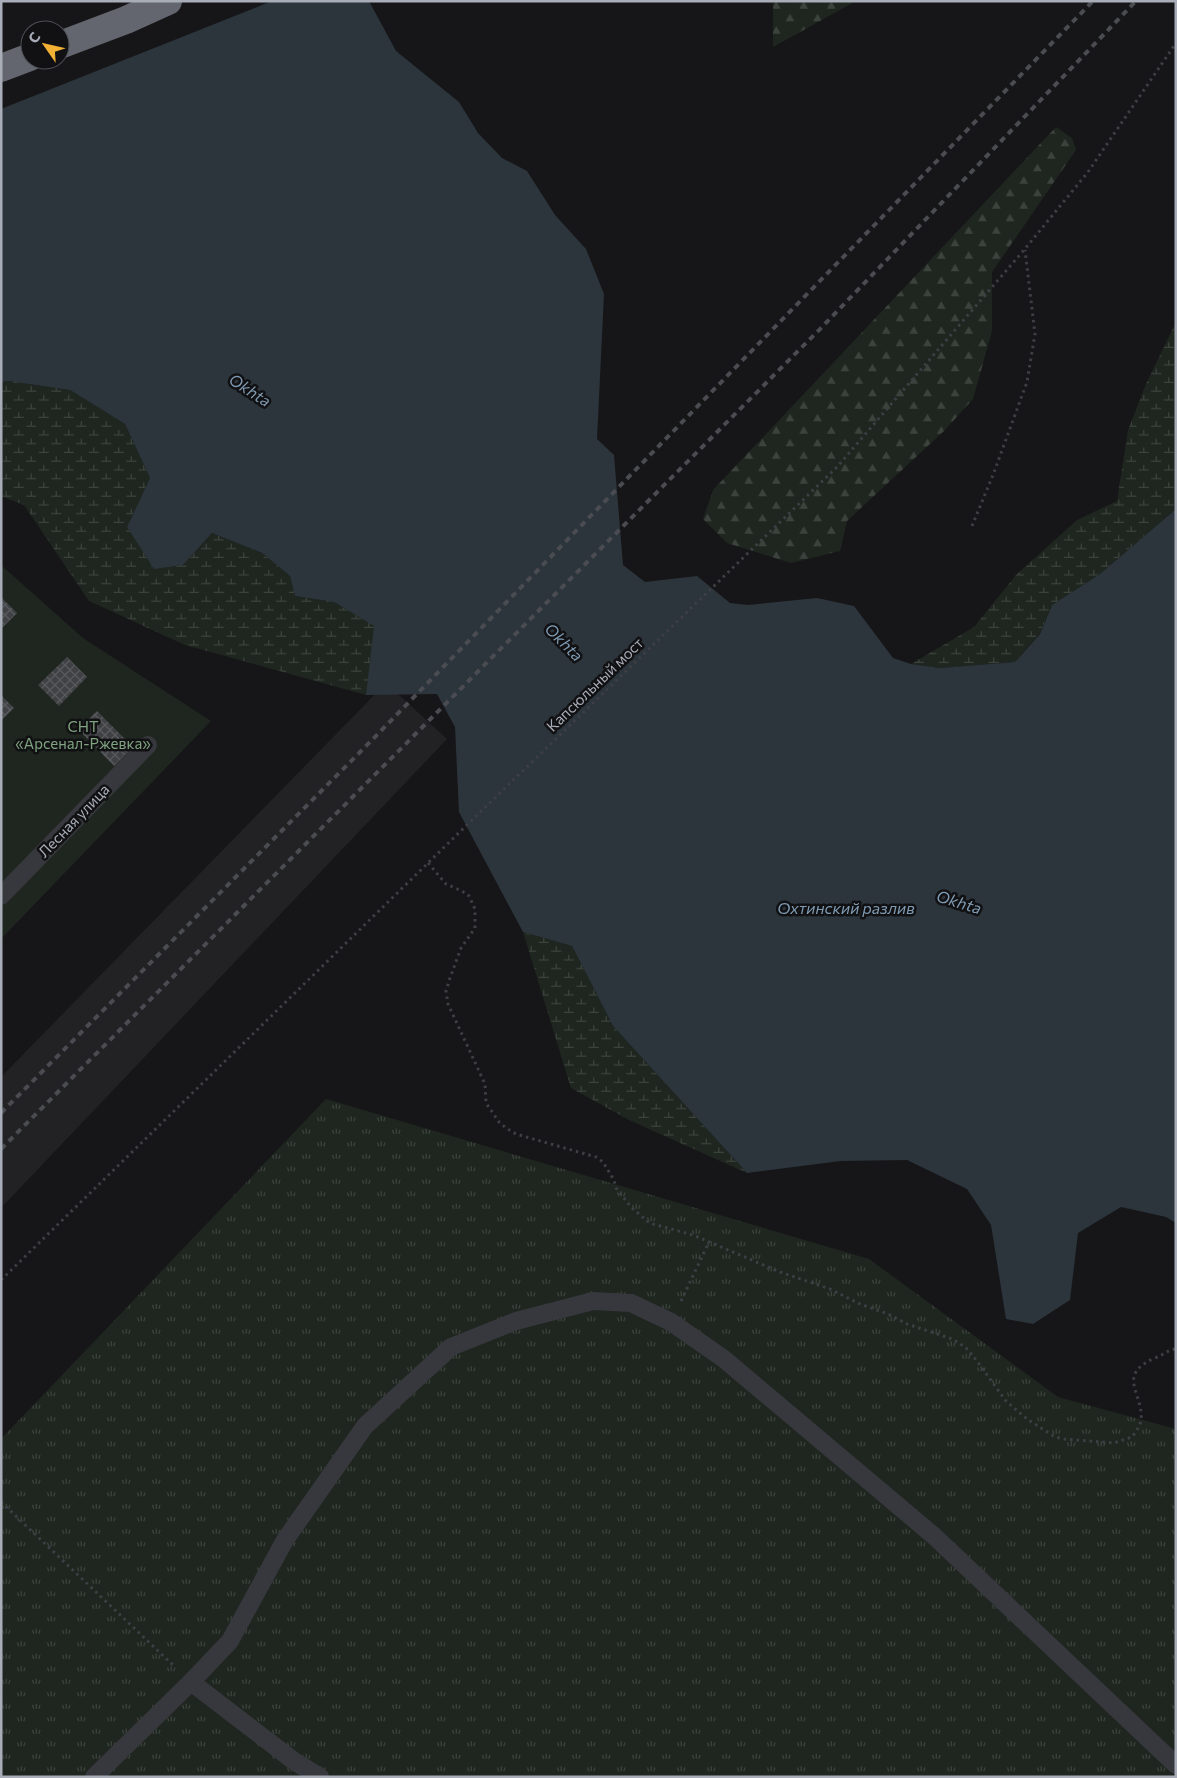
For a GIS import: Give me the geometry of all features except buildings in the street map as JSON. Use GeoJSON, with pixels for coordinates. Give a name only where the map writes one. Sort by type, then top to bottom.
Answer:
{"type":"FeatureCollection","features":[{"type":"Feature","properties":{"kind":"highway"},"geometry":{"type":"LineString","coordinates":[[70,41],[126,20],[168,1]]}},
{"type":"Feature","properties":{"kind":"highway"},"geometry":{"type":"LineString","coordinates":[[1,68],[20,61]]}},
{"type":"Feature","properties":{"kind":"lane","name":"Лесная улица"},"geometry":{"type":"LineString","coordinates":[[1,896],[148,745]]}},
{"type":"Feature","properties":{"kind":"lane"},"geometry":{"type":"LineString","coordinates":[[94,1777],[230,1641],[285,1540],[365,1426],[451,1347],[516,1321],[593,1301],[631,1303],[671,1322],[724,1359],[934,1536],[1176,1765]]}},
{"type":"Feature","properties":{"kind":"lane"},"geometry":{"type":"LineString","coordinates":[[191,1682],[294,1761],[320,1777]]}},
{"type":"Feature","properties":{"kind":"path","name":"Капсюльный мост"},"geometry":{"type":"LineString","coordinates":[[2,1278],[837,467],[1024,250],[1088,172],[1176,43]]}},
{"type":"Feature","properties":{"kind":"path"},"geometry":{"type":"LineString","coordinates":[[972,526],[1027,382],[1035,334],[1024,250]]}},
{"type":"Feature","properties":{"kind":"path"},"geometry":{"type":"LineString","coordinates":[[428,863],[446,884],[469,896],[474,909],[475,928],[461,948],[446,991],[448,1004],[485,1084],[486,1103],[500,1122],[516,1134],[596,1157],[603,1162],[614,1180],[616,1188],[631,1207],[647,1221],[662,1228],[693,1235],[790,1276],[830,1289],[860,1304],[888,1314],[906,1324],[959,1343],[977,1361],[1006,1402],[1027,1419],[1055,1436],[1064,1439],[1114,1443],[1132,1437],[1141,1422],[1134,1376],[1137,1370],[1146,1362],[1167,1351],[1176,1349]]}},
{"type":"Feature","properties":{"kind":"path"},"geometry":{"type":"LineString","coordinates":[[671,1322],[710,1242]]}},
{"type":"Feature","properties":{"kind":"path"},"geometry":{"type":"LineString","coordinates":[[1,1502],[191,1682]]}},
{"type":"Feature","properties":{"kind":"shaded area"},"geometry":{"type":"Polygon","coordinates":[[[386,683],[447,739],[1,1208],[1,1077],[386,683]]]}},
{"type":"Feature","properties":{"kind":"green space"},"geometry":{"type":"Polygon","coordinates":[[[773,1],[856,1],[773,47],[773,1]]]}},
{"type":"Feature","properties":{"kind":"green space"},"geometry":{"type":"Polygon","coordinates":[[[1056,127],[1072,138],[1076,150],[992,272],[992,331],[973,399],[944,431],[847,521],[840,551],[791,563],[727,543],[703,519],[713,490],[1056,127]]]}},
{"type":"Feature","properties":{"kind":"green space"},"geometry":{"type":"Polygon","coordinates":[[[1176,322],[1176,509],[1100,574],[1052,605],[1040,633],[1015,662],[940,668],[911,664],[974,627],[1016,575],[1077,520],[1117,501],[1128,430],[1146,384],[1176,322]]]}},
{"type":"Feature","properties":{"kind":"green space"},"geometry":{"type":"Polygon","coordinates":[[[8,381],[70,390],[125,424],[150,478],[127,527],[183,565],[212,533],[262,553],[290,576],[295,596],[334,602],[375,626],[366,695],[185,645],[89,601],[24,505],[1,496],[1,382],[8,381]]]}},
{"type":"Feature","properties":{"kind":"green space","name":"СНТ «Арсенал-Ржевка»"},"geometry":{"type":"Polygon","coordinates":[[[1,565],[83,638],[211,721],[1,939],[1,565]]]}},
{"type":"Feature","properties":{"kind":"green space"},"geometry":{"type":"Polygon","coordinates":[[[523,932],[572,946],[613,1026],[747,1173],[629,1120],[571,1088],[523,932]]]}},
{"type":"Feature","properties":{"kind":"green space"},"geometry":{"type":"Polygon","coordinates":[[[326,1099],[869,1259],[1058,1397],[1176,1429],[1176,1777],[1,1777],[1,1439],[326,1099]]]}},
{"type":"Feature","properties":{"kind":"water","name":"Охтинский разлив"},"geometry":{"type":"Polygon","coordinates":[[[1,1],[369,1],[396,51],[459,102],[478,133],[502,158],[527,171],[555,215],[586,249],[604,294],[597,439],[614,455],[623,565],[645,582],[697,576],[730,603],[748,605],[817,598],[854,606],[893,658],[911,664],[940,668],[1015,662],[1040,634],[1052,605],[1100,574],[1176,509],[1176,1223],[1166,1217],[1121,1207],[1078,1233],[1070,1300],[1033,1324],[1006,1319],[991,1225],[967,1189],[907,1160],[841,1161],[747,1173],[613,1026],[572,946],[523,932],[459,812],[455,727],[437,694],[366,695],[374,626],[334,602],[295,596],[290,576],[262,553],[212,533],[183,565],[154,569],[127,527],[150,478],[125,424],[70,390],[8,381],[1,382],[1,1]]]}},
{"type":"Feature","properties":{"kind":"pier"},"geometry":{"type":"Polygon","coordinates":[[[1,1],[272,1],[1,109],[1,1]]]}},
{"type":"Feature","properties":{"kind":"railway"},"geometry":{"type":"LineString","coordinates":[[1,1113],[372,740],[1093,1]]}},
{"type":"Feature","properties":{"kind":"railway"},"geometry":{"type":"LineString","coordinates":[[1,1149],[823,326],[1136,1]]}},
{"type":"Feature","properties":{"kind":"water label","name":"Okhta"},"geometry":{"type":"Point","coordinates":[250,390]}},
{"type":"Feature","properties":{"kind":"water label","name":"Okhta"},"geometry":{"type":"Point","coordinates":[564,642]}},
{"type":"Feature","properties":{"kind":"water label","name":"Okhta"},"geometry":{"type":"Point","coordinates":[959,902]}}]}
